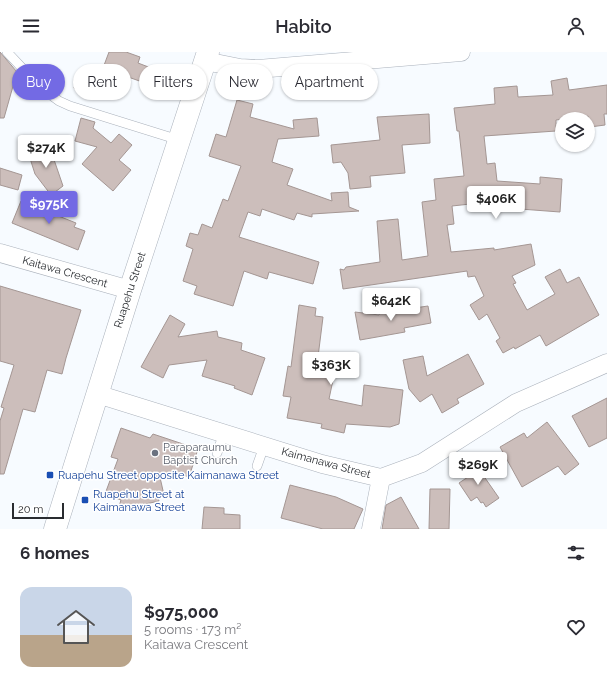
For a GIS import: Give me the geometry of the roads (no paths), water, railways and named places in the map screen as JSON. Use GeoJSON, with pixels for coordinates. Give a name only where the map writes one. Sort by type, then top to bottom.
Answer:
{"type":"FeatureCollection","features":[{"type":"Feature","properties":{"kind":"street"},"geometry":{"type":"LineString","coordinates":[[206,56],[240,68],[258,69],[461,52]]}},
{"type":"Feature","properties":{"kind":"street","name":"Ruapehu Street"},"geometry":{"type":"LineString","coordinates":[[55,529],[130,290],[206,56]]}},
{"type":"Feature","properties":{"kind":"street","name":"Kaitawa Crescent"},"geometry":{"type":"LineString","coordinates":[[0,253],[130,290]]}},
{"type":"Feature","properties":{"kind":"street","name":"Kaimanawa Street"},"geometry":{"type":"LineString","coordinates":[[97,394],[322,464],[381,478],[422,463],[516,403],[607,362]]}},
{"type":"Feature","properties":{"kind":"street"},"geometry":{"type":"LineString","coordinates":[[370,529],[381,478]]}},
{"type":"Feature","properties":{"kind":"lane"},"geometry":{"type":"LineString","coordinates":[[7,52],[40,87],[59,101],[70,106],[179,140]]}},
{"type":"Feature","properties":{"kind":"lane"},"geometry":{"type":"LineString","coordinates":[[217,453],[224,433]]}},
{"type":"Feature","properties":{"kind":"lane"},"geometry":{"type":"LineString","coordinates":[[257,466],[264,446]]}},
{"type":"Feature","properties":{"kind":"place","name":"Paraparaumu Baptist Church"},"geometry":{"type":"Point","coordinates":[155,453]}},
{"type":"Feature","properties":{"kind":"place","name":"Ruapehu Street opposite Kaimanawa Street"},"geometry":{"type":"Point","coordinates":[50,475]}},
{"type":"Feature","properties":{"kind":"place","name":"Ruapehu Street at Kaimanawa Street"},"geometry":{"type":"Point","coordinates":[85,500]}}]}
